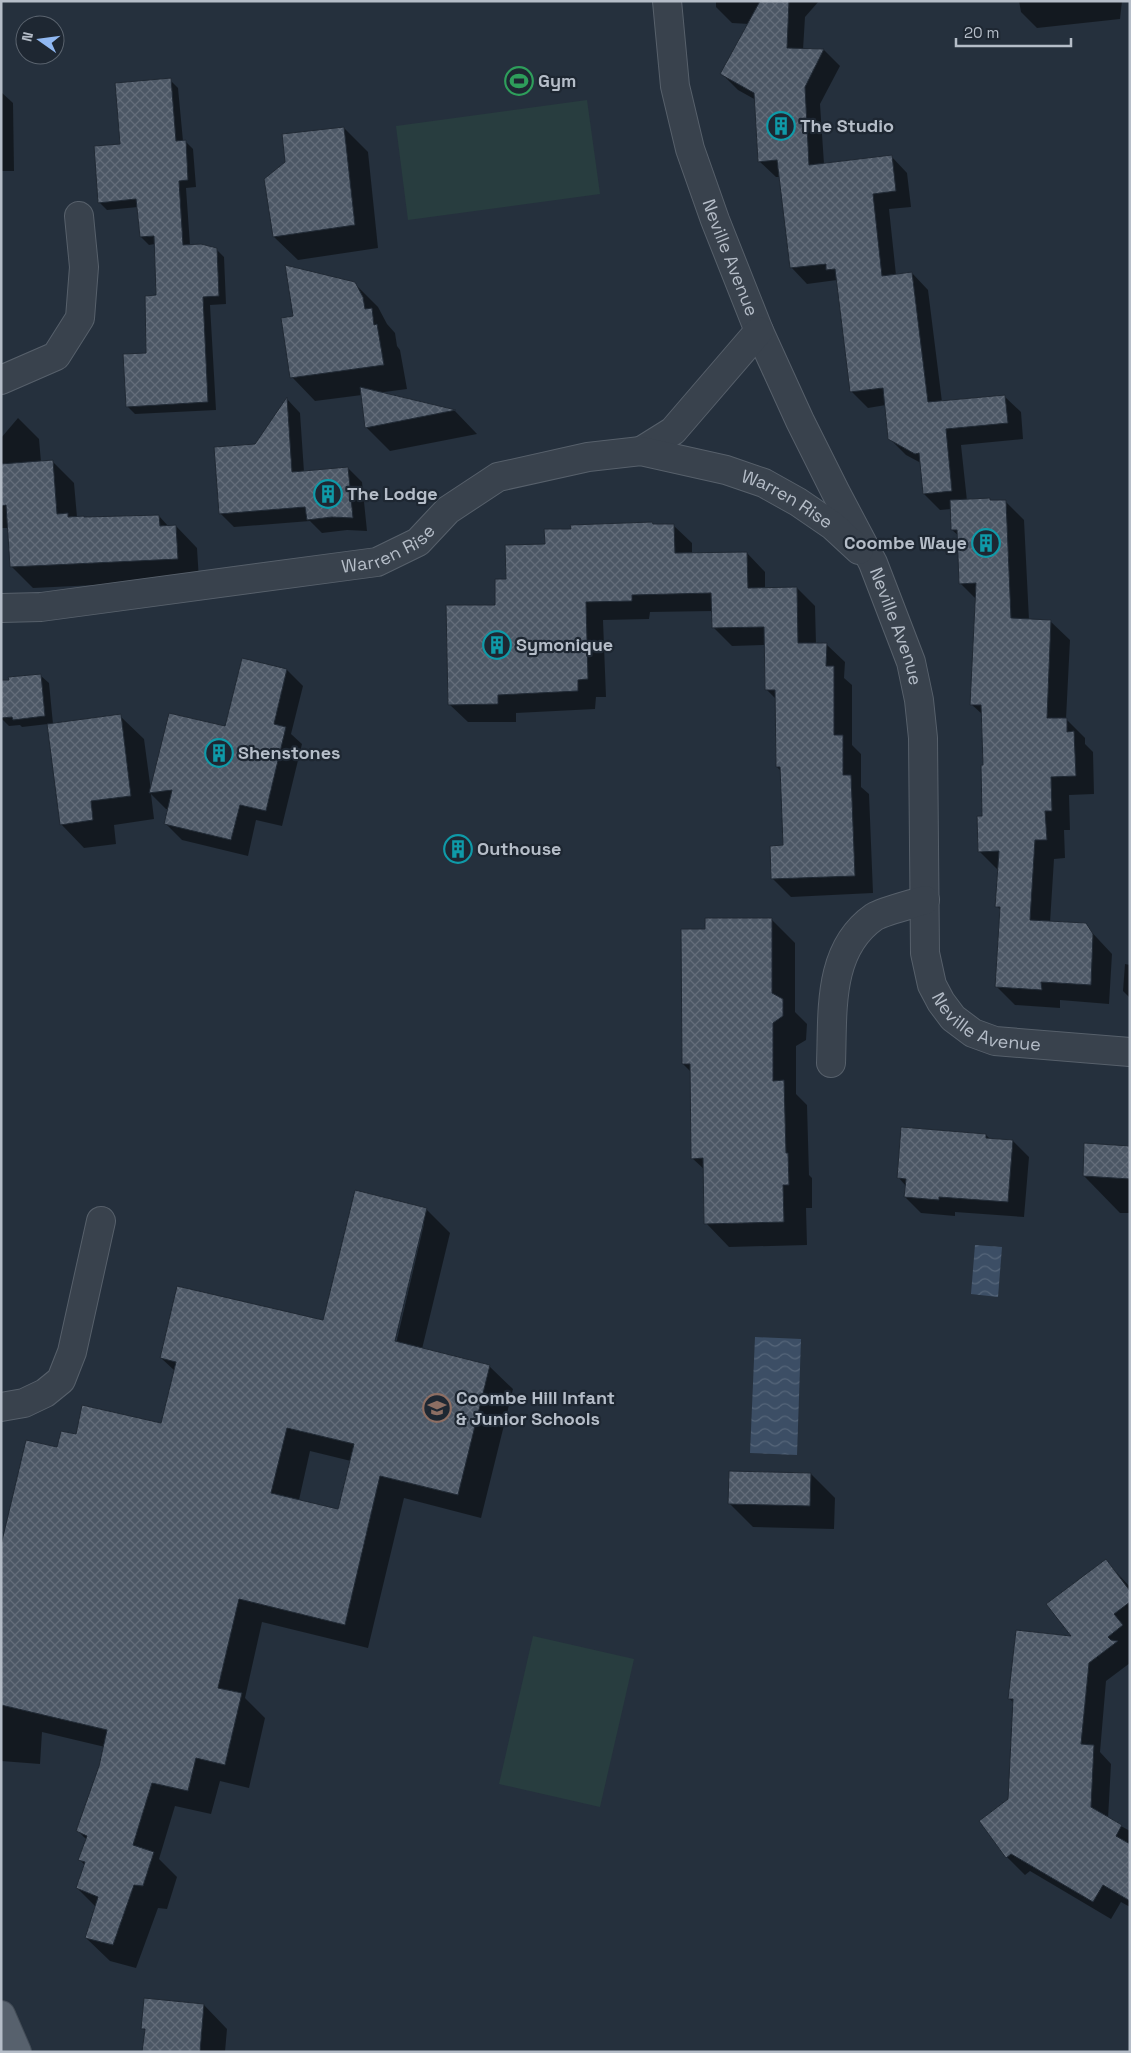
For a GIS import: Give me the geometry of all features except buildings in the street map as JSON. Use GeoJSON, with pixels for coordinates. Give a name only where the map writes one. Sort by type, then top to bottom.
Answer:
{"type":"FeatureCollection","features":[{"type":"Feature","properties":{"kind":"main road"},"geometry":{"type":"LineString","coordinates":[[1,2015],[18,2052]]}},
{"type":"Feature","properties":{"kind":"street","name":"Neville Avenue"},"geometry":{"type":"LineString","coordinates":[[667,1],[675,86],[690,149],[714,220],[758,331],[830,483],[873,563],[912,662],[920,700],[925,953],[932,985],[953,1018],[973,1033],[995,1041],[1130,1052]]}},
{"type":"Feature","properties":{"kind":"street"},"geometry":{"type":"LineString","coordinates":[[1,380],[56,356],[80,318],[84,268],[79,216]]}},
{"type":"Feature","properties":{"kind":"street"},"geometry":{"type":"LineString","coordinates":[[641,451],[673,431],[758,331]]}},
{"type":"Feature","properties":{"kind":"street","name":"Warren Rise"},"geometry":{"type":"LineString","coordinates":[[1,608],[41,606],[378,562],[418,542],[448,510],[498,477],[588,457],[641,451],[726,470],[764,483],[798,502],[832,526],[873,563]]}},
{"type":"Feature","properties":{"kind":"street"},"geometry":{"type":"LineString","coordinates":[[831,1063],[833,988],[841,959],[856,936],[875,916],[925,900]]}},
{"type":"Feature","properties":{"kind":"street"},"geometry":{"type":"LineString","coordinates":[[1,1407],[24,1403],[44,1393],[61,1380],[72,1352],[101,1221]]}},
{"type":"Feature","properties":{"kind":"green space"},"geometry":{"type":"Polygon","coordinates":[[[587,100],[600,194],[408,220],[396,126],[587,100]]]}},
{"type":"Feature","properties":{"kind":"green space"},"geometry":{"type":"Polygon","coordinates":[[[533,1636],[634,1659],[600,1807],[499,1784],[533,1636]]]}},
{"type":"Feature","properties":{"kind":"water"},"geometry":{"type":"Polygon","coordinates":[[[975,1245],[1002,1247],[998,1297],[971,1294],[975,1245]]]}},
{"type":"Feature","properties":{"kind":"water"},"geometry":{"type":"Polygon","coordinates":[[[755,1337],[801,1339],[797,1455],[750,1453],[755,1337]]]}},
{"type":"Feature","properties":{"kind":"place","name":"Gym"},"geometry":{"type":"Point","coordinates":[519,81]}},
{"type":"Feature","properties":{"kind":"place","name":"The Studio"},"geometry":{"type":"Point","coordinates":[781,126]}},
{"type":"Feature","properties":{"kind":"place","name":"The Lodge"},"geometry":{"type":"Point","coordinates":[328,494]}},
{"type":"Feature","properties":{"kind":"place","name":"Coombe Waye"},"geometry":{"type":"Point","coordinates":[986,543]}},
{"type":"Feature","properties":{"kind":"place","name":"Symonique"},"geometry":{"type":"Point","coordinates":[497,645]}},
{"type":"Feature","properties":{"kind":"place","name":"Shenstones"},"geometry":{"type":"Point","coordinates":[219,753]}},
{"type":"Feature","properties":{"kind":"place","name":"Outhouse"},"geometry":{"type":"Point","coordinates":[458,849]}},
{"type":"Feature","properties":{"kind":"place","name":"Coombe Hill Infant & Junior Schools"},"geometry":{"type":"Point","coordinates":[437,1408]}}]}
